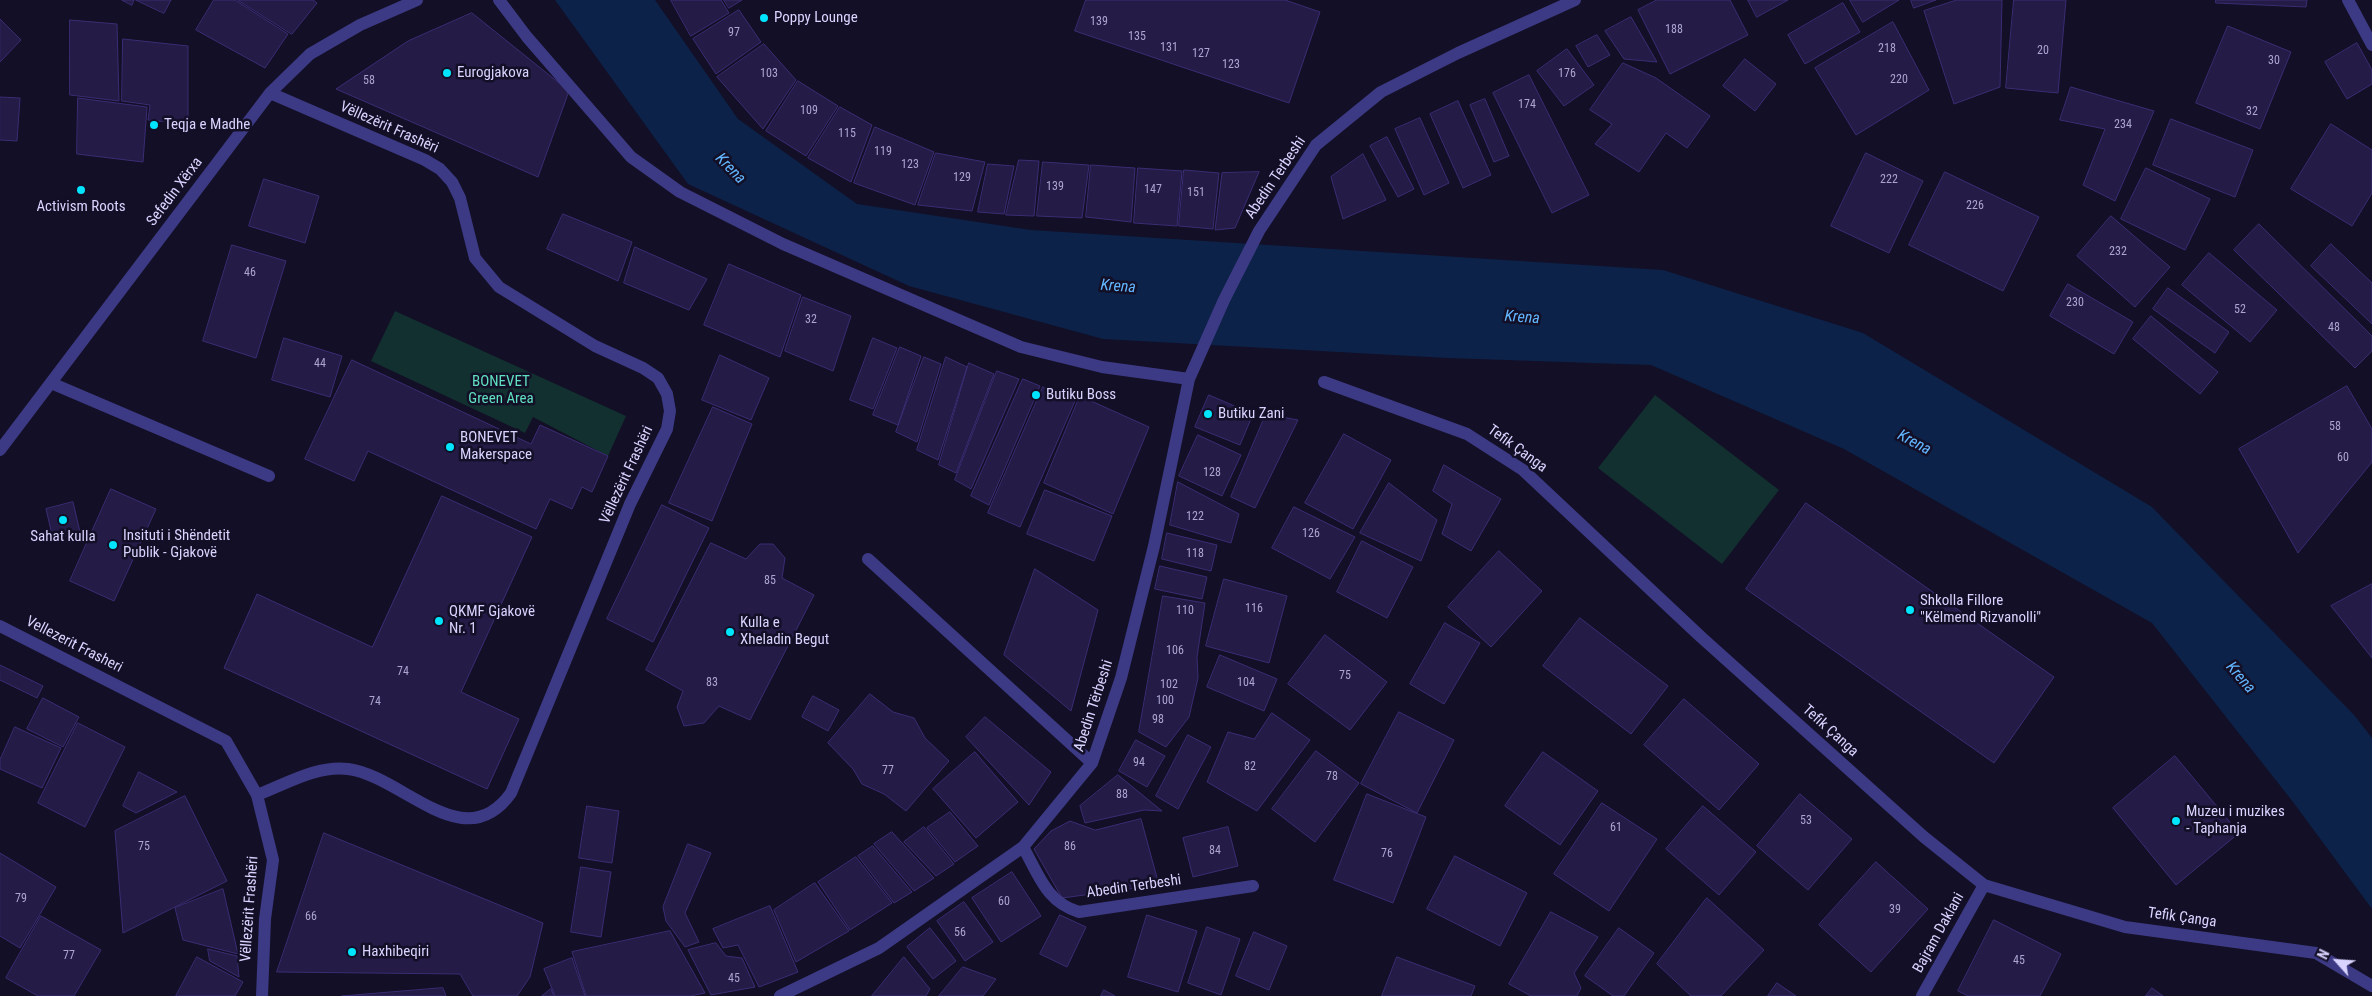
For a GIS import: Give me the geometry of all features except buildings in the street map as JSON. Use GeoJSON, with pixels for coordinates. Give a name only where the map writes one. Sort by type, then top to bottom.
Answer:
{"type":"FeatureCollection","features":[{"type":"Feature","properties":{"kind":"street","name":"Sefedin Xërxa"},"geometry":{"type":"LineString","coordinates":[[0,450],[270,93],[310,54],[360,25],[417,0]]}},
{"type":"Feature","properties":{"kind":"street"},"geometry":{"type":"LineString","coordinates":[[499,0],[527,37],[631,157],[680,192],[783,244],[1021,347],[1102,367],[1189,379]]}},
{"type":"Feature","properties":{"kind":"street","name":"Abedin Terbeshi"},"geometry":{"type":"LineString","coordinates":[[1196,363],[1224,300],[1259,231],[1316,146],[1381,92],[1458,53],[1576,0]]}},
{"type":"Feature","properties":{"kind":"street"},"geometry":{"type":"LineString","coordinates":[[2348,0],[2372,45]]}},
{"type":"Feature","properties":{"kind":"street","name":"Vëllezërit Frashëri"},"geometry":{"type":"LineString","coordinates":[[257,795],[320,770],[335,768],[364,773],[454,818],[470,820],[487,816],[501,807],[511,793],[630,504],[666,429],[670,411],[667,394],[658,378],[644,368],[595,346],[499,288],[475,258],[460,198],[452,182],[440,170],[426,160],[270,93]]}},
{"type":"Feature","properties":{"kind":"street","name":"Abedin Tërbeshi"},"geometry":{"type":"LineString","coordinates":[[780,996],[879,948],[1023,847],[1092,763],[1122,678],[1154,546],[1189,379],[1196,363]]}},
{"type":"Feature","properties":{"kind":"street","name":"Tefik Çanga"},"geometry":{"type":"LineString","coordinates":[[1324,382],[1467,434],[1523,470],[1701,637],[1924,837],[1984,885],[2126,927],[2316,953],[2372,986]]}},
{"type":"Feature","properties":{"kind":"street"},"geometry":{"type":"LineString","coordinates":[[51,383],[269,476]]}},
{"type":"Feature","properties":{"kind":"street"},"geometry":{"type":"LineString","coordinates":[[868,559],[1092,763]]}},
{"type":"Feature","properties":{"kind":"street","name":"Vellezerit Frasheri"},"geometry":{"type":"LineString","coordinates":[[0,626],[134,694]]}},
{"type":"Feature","properties":{"kind":"street","name":"Vëllezërit Frashëri"},"geometry":{"type":"LineString","coordinates":[[134,694],[226,741],[257,795],[273,860],[265,919],[262,996]]}},
{"type":"Feature","properties":{"kind":"street","name":"Abedin Terbeshi"},"geometry":{"type":"LineString","coordinates":[[1023,847],[1052,897],[1060,904],[1079,912],[1253,886]]}},
{"type":"Feature","properties":{"kind":"street","name":"Bajram Daklani"},"geometry":{"type":"LineString","coordinates":[[1922,996],[1984,885]]}},
{"type":"Feature","properties":{"kind":"green space","name":"BONEVET Green Area"},"geometry":{"type":"Polygon","coordinates":[[[395,311],[626,416],[608,456],[533,417],[525,433],[371,361],[395,311]]]}},
{"type":"Feature","properties":{"kind":"green space"},"geometry":{"type":"Polygon","coordinates":[[[1655,395],[1779,490],[1722,564],[1598,468],[1655,395]]]}},
{"type":"Feature","properties":{"kind":"water","name":"Krena"},"geometry":{"type":"Polygon","coordinates":[[[555,0],[655,0],[738,119],[857,204],[1031,230],[1663,270],[1863,333],[2152,507],[2355,716],[2372,738],[2372,909],[2293,802],[2152,623],[1844,449],[1651,365],[1447,358],[1103,339],[909,286],[688,184],[555,0]]]}},
{"type":"Feature","properties":{"kind":"place","name":"Poppy Lounge"},"geometry":{"type":"Point","coordinates":[764,18]}},
{"type":"Feature","properties":{"kind":"place","name":"Eurogjakova"},"geometry":{"type":"Point","coordinates":[447,73]}},
{"type":"Feature","properties":{"kind":"place","name":"Teqja e Madhe"},"geometry":{"type":"Point","coordinates":[154,125]}},
{"type":"Feature","properties":{"kind":"place","name":"Activism Roots"},"geometry":{"type":"Point","coordinates":[81,190]}},
{"type":"Feature","properties":{"kind":"place","name":"Butiku Boss"},"geometry":{"type":"Point","coordinates":[1036,395]}},
{"type":"Feature","properties":{"kind":"place","name":"Butiku Zani"},"geometry":{"type":"Point","coordinates":[1208,414]}},
{"type":"Feature","properties":{"kind":"place","name":"BONEVET Makerspace"},"geometry":{"type":"Point","coordinates":[450,447]}},
{"type":"Feature","properties":{"kind":"place","name":"Sahat kulla"},"geometry":{"type":"Point","coordinates":[63,520]}},
{"type":"Feature","properties":{"kind":"place","name":"Insituti i Shëndetit Publik - Gjakovë"},"geometry":{"type":"Point","coordinates":[113,545]}},
{"type":"Feature","properties":{"kind":"place","name":"Shkolla Fillore \"Këlmend Rizvanolli\""},"geometry":{"type":"Point","coordinates":[1910,610]}},
{"type":"Feature","properties":{"kind":"place","name":"QKMF Gjakovë Nr. 1"},"geometry":{"type":"Point","coordinates":[439,621]}},
{"type":"Feature","properties":{"kind":"place","name":"Kulla e Xheladin Begut"},"geometry":{"type":"Point","coordinates":[730,632]}},
{"type":"Feature","properties":{"kind":"place","name":"Muzeu i muzikes - Taphanja"},"geometry":{"type":"Point","coordinates":[2176,821]}},
{"type":"Feature","properties":{"kind":"place","name":"Haxhibeqiri"},"geometry":{"type":"Point","coordinates":[352,952]}}]}
